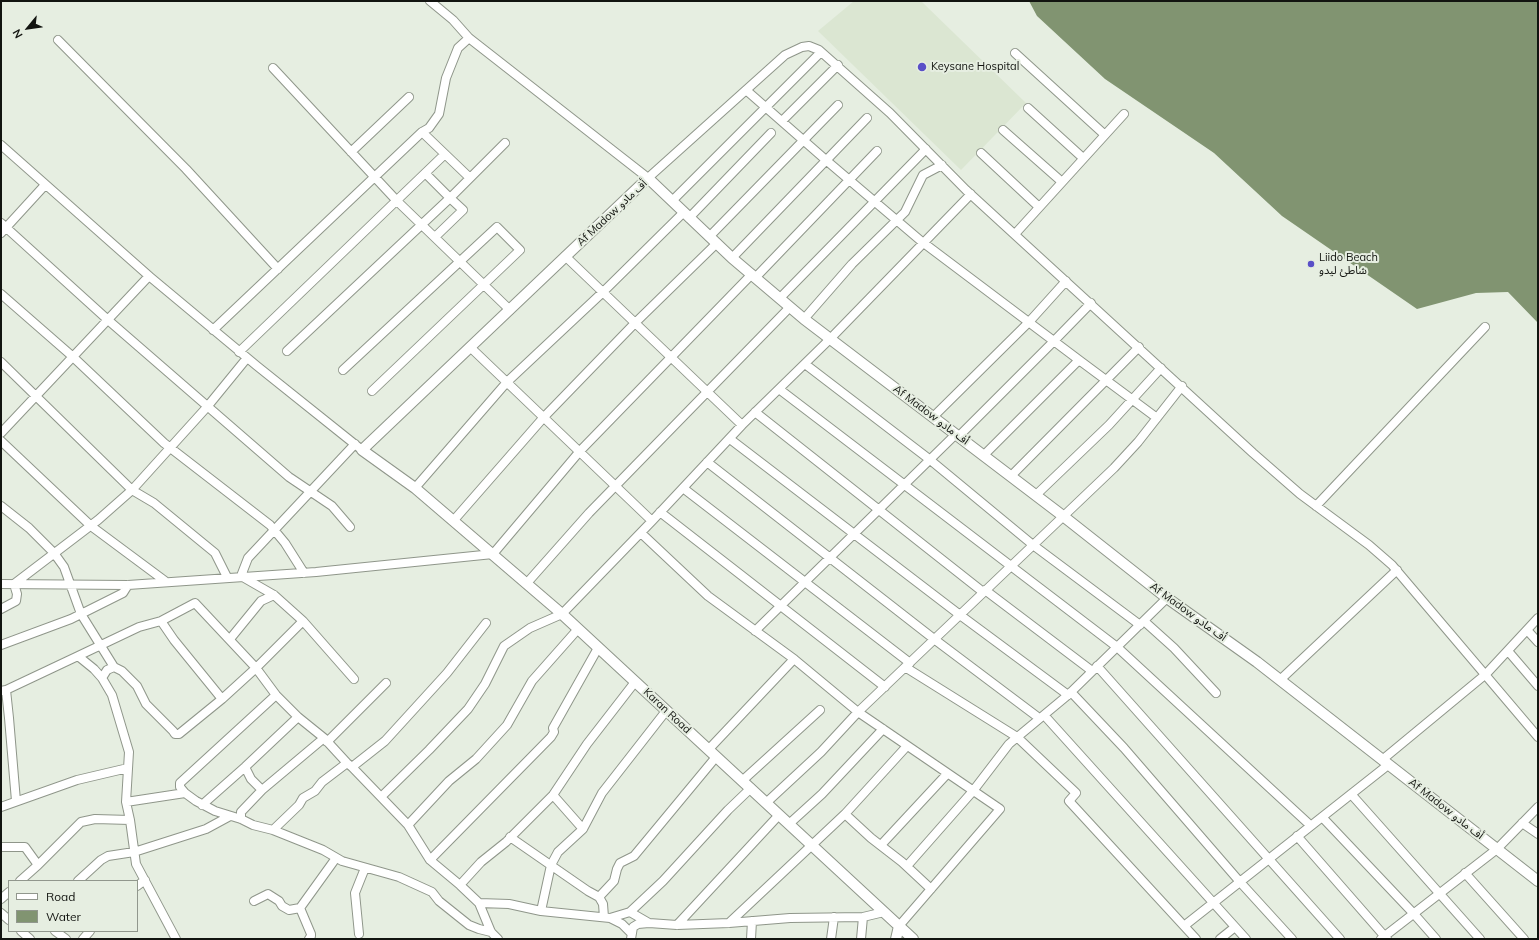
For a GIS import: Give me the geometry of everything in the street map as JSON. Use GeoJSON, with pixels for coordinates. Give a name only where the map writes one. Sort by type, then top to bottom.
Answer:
{"type":"FeatureCollection","features":[{"type":"Feature","properties":{"kind":"street"},"geometry":{"type":"LineString","coordinates":[[430,1],[453,20],[469,38],[648,178],[792,50],[809,46],[821,52],[838,65],[890,113],[971,194],[1182,386],[1253,453],[1316,506],[1369,544],[1397,570],[1538,737]]}},
{"type":"Feature","properties":{"kind":"street"},"geometry":{"type":"LineString","coordinates":[[214,330],[422,132],[428,128],[439,114],[446,78],[458,48],[469,38]]}},
{"type":"Feature","properties":{"kind":"street"},"geometry":{"type":"LineString","coordinates":[[58,40],[186,169],[278,269]]}},
{"type":"Feature","properties":{"kind":"street"},"geometry":{"type":"LineString","coordinates":[[672,201],[821,52]]}},
{"type":"Feature","properties":{"kind":"street"},"geometry":{"type":"LineString","coordinates":[[1015,53],[1105,135]]}},
{"type":"Feature","properties":{"kind":"street"},"geometry":{"type":"LineString","coordinates":[[782,121],[838,65]]}},
{"type":"Feature","properties":{"kind":"street"},"geometry":{"type":"LineString","coordinates":[[273,68],[375,178],[510,310]]}},
{"type":"Feature","properties":{"kind":"street"},"geometry":{"type":"LineString","coordinates":[[746,90],[924,243],[1157,418]]}},
{"type":"Feature","properties":{"kind":"street"},"geometry":{"type":"LineString","coordinates":[[351,152],[409,97]]}},
{"type":"Feature","properties":{"kind":"street"},"geometry":{"type":"LineString","coordinates":[[454,520],[544,417],[635,323],[838,105]]}},
{"type":"Feature","properties":{"kind":"street"},"geometry":{"type":"LineString","coordinates":[[1028,108],[1083,158]]}},
{"type":"Feature","properties":{"kind":"street"},"geometry":{"type":"LineString","coordinates":[[1015,234],[1124,114]]}},
{"type":"Feature","properties":{"kind":"street"},"geometry":{"type":"LineString","coordinates":[[732,258],[868,118]]}},
{"type":"Feature","properties":{"kind":"street"},"geometry":{"type":"LineString","coordinates":[[1002,130],[1062,182]]}},
{"type":"Feature","properties":{"kind":"street"},"geometry":{"type":"LineString","coordinates":[[422,132],[470,178]]}},
{"type":"Feature","properties":{"kind":"street"},"geometry":{"type":"LineString","coordinates":[[416,488],[507,382],[687,215],[772,133]]}},
{"type":"Feature","properties":{"kind":"street"},"geometry":{"type":"LineString","coordinates":[[287,351],[450,198],[505,143]]}},
{"type":"Feature","properties":{"kind":"street"},"geometry":{"type":"LineString","coordinates":[[1,145],[149,276],[239,352],[358,447],[311,492],[248,558],[241,576]]}},
{"type":"Feature","properties":{"kind":"street"},"geometry":{"type":"LineString","coordinates":[[780,298],[926,149]]}},
{"type":"Feature","properties":{"kind":"street"},"geometry":{"type":"LineString","coordinates":[[2,582],[14,584],[128,584],[304,573],[493,554],[580,451],[671,357],[850,180],[877,151]]}},
{"type":"Feature","properties":{"kind":"street"},"geometry":{"type":"LineString","coordinates":[[981,152],[1039,207]]}},
{"type":"Feature","properties":{"kind":"street"},"geometry":{"type":"LineString","coordinates":[[239,352],[426,174],[445,154]]}},
{"type":"Feature","properties":{"kind":"street"},"geometry":{"type":"LineString","coordinates":[[804,319],[852,264],[905,212],[923,175],[942,165]]}},
{"type":"Feature","properties":{"kind":"street"},"geometry":{"type":"LineString","coordinates":[[426,174],[463,210],[435,237]]}},
{"type":"Feature","properties":{"kind":"street","name":"Af Madow أف مادو"},"geometry":{"type":"LineString","coordinates":[[358,447],[510,310],[648,178],[732,258],[804,319],[958,435],[1168,598],[1280,680],[1538,881]]}},
{"type":"Feature","properties":{"kind":"street"},"geometry":{"type":"LineString","coordinates":[[45,184],[3,228],[289,477],[332,506],[350,527]]}},
{"type":"Feature","properties":{"kind":"street"},"geometry":{"type":"LineString","coordinates":[[382,796],[468,709],[485,684],[504,646],[530,628],[562,614],[641,533],[742,425],[830,339],[971,194]]}},
{"type":"Feature","properties":{"kind":"street"},"geometry":{"type":"LineString","coordinates":[[343,370],[497,227],[520,250],[372,391]]}},
{"type":"Feature","properties":{"kind":"street"},"geometry":{"type":"LineString","coordinates":[[565,256],[742,425]]}},
{"type":"Feature","properties":{"kind":"street"},"geometry":{"type":"LineString","coordinates":[[1,433],[149,276]]}},
{"type":"Feature","properties":{"kind":"street"},"geometry":{"type":"LineString","coordinates":[[933,417],[1029,322],[1066,281]]}},
{"type":"Feature","properties":{"kind":"street"},"geometry":{"type":"LineString","coordinates":[[1,294],[72,356],[171,448],[270,526],[285,543],[304,573]]}},
{"type":"Feature","properties":{"kind":"street"},"geometry":{"type":"LineString","coordinates":[[755,631],[904,485],[958,435],[1091,303]]}},
{"type":"Feature","properties":{"kind":"street"},"geometry":{"type":"LineString","coordinates":[[527,583],[589,513],[790,307]]}},
{"type":"Feature","properties":{"kind":"street"},"geometry":{"type":"LineString","coordinates":[[1316,506],[1485,327]]}},
{"type":"Feature","properties":{"kind":"street"},"geometry":{"type":"LineString","coordinates":[[470,347],[652,521]]}},
{"type":"Feature","properties":{"kind":"street"},"geometry":{"type":"LineString","coordinates":[[1011,476],[1139,347]]}},
{"type":"Feature","properties":{"kind":"street"},"geometry":{"type":"LineString","coordinates":[[14,584],[91,526],[132,490],[207,407],[247,358]]}},
{"type":"Feature","properties":{"kind":"street"},"geometry":{"type":"LineString","coordinates":[[984,455],[1079,360]]}},
{"type":"Feature","properties":{"kind":"street"},"geometry":{"type":"LineString","coordinates":[[1,362],[132,490],[154,503],[215,553],[227,577]]}},
{"type":"Feature","properties":{"kind":"street"},"geometry":{"type":"LineString","coordinates":[[805,364],[930,460],[1033,545],[1142,623],[1174,648],[1216,693]]}},
{"type":"Feature","properties":{"kind":"street"},"geometry":{"type":"LineString","coordinates":[[1036,495],[1109,425],[1161,368]]}},
{"type":"Feature","properties":{"kind":"street"},"geometry":{"type":"LineString","coordinates":[[766,803],[821,752],[858,712],[1114,468],[1138,442],[1182,386]]}},
{"type":"Feature","properties":{"kind":"street"},"geometry":{"type":"LineString","coordinates":[[779,389],[1010,567],[1117,647],[1310,826]]}},
{"type":"Feature","properties":{"kind":"street"},"geometry":{"type":"LineString","coordinates":[[756,412],[984,591],[1094,669],[1340,939]]}},
{"type":"Feature","properties":{"kind":"street"},"geometry":{"type":"LineString","coordinates":[[730,438],[960,615],[1069,693],[1124,748],[1240,882],[1292,939]]}},
{"type":"Feature","properties":{"kind":"street"},"geometry":{"type":"LineString","coordinates":[[1,441],[91,526],[165,581]]}},
{"type":"Feature","properties":{"kind":"street","name":"Karan Road"},"geometry":{"type":"LineString","coordinates":[[358,447],[416,488],[562,614],[913,939]]}},
{"type":"Feature","properties":{"kind":"street"},"geometry":{"type":"LineString","coordinates":[[708,462],[934,639],[1042,716],[1246,939]]}},
{"type":"Feature","properties":{"kind":"street"},"geometry":{"type":"LineString","coordinates":[[683,488],[805,582],[907,665],[1018,737],[1076,793],[1069,801],[1196,939]]}},
{"type":"Feature","properties":{"kind":"street"},"geometry":{"type":"LineString","coordinates":[[1,506],[28,528],[54,553],[64,567],[81,614],[114,667],[122,671],[137,686],[146,704],[176,734],[183,732],[222,699],[256,668],[302,621]]}},
{"type":"Feature","properties":{"kind":"street"},"geometry":{"type":"LineString","coordinates":[[660,512],[885,687]]}},
{"type":"Feature","properties":{"kind":"street"},"geometry":{"type":"LineString","coordinates":[[641,533],[708,596],[794,659],[858,712],[1000,809],[899,926],[896,939]]}},
{"type":"Feature","properties":{"kind":"street"},"geometry":{"type":"LineString","coordinates":[[1280,680],[1397,570]]}},
{"type":"Feature","properties":{"kind":"street"},"geometry":{"type":"LineString","coordinates":[[241,576],[274,595],[302,621],[354,679]]}},
{"type":"Feature","properties":{"kind":"street"},"geometry":{"type":"LineString","coordinates":[[1,609],[16,601],[17,594],[14,584]]}},
{"type":"Feature","properties":{"kind":"street"},"geometry":{"type":"LineString","coordinates":[[1,645],[71,619],[123,593],[128,584]]}},
{"type":"Feature","properties":{"kind":"street"},"geometry":{"type":"LineString","coordinates":[[230,639],[261,601],[274,595]]}},
{"type":"Feature","properties":{"kind":"street"},"geometry":{"type":"LineString","coordinates":[[907,866],[973,791],[1009,744],[1069,693],[1168,598]]}},
{"type":"Feature","properties":{"kind":"street"},"geometry":{"type":"LineString","coordinates":[[16,801],[10,718],[3,690],[139,627],[161,621],[195,603],[256,668],[276,695],[298,717],[326,740],[382,796],[408,825],[430,860],[460,884],[479,903],[491,932],[498,939]]}},
{"type":"Feature","properties":{"kind":"street"},"geometry":{"type":"LineString","coordinates":[[1184,926],[1351,794],[1385,762],[1486,674],[1538,618]]}},
{"type":"Feature","properties":{"kind":"street"},"geometry":{"type":"LineString","coordinates":[[161,621],[222,699]]}},
{"type":"Feature","properties":{"kind":"street"},"geometry":{"type":"LineString","coordinates":[[273,830],[299,805],[303,798],[315,791],[322,782],[385,741],[447,673],[486,623]]}},
{"type":"Feature","properties":{"kind":"street"},"geometry":{"type":"LineString","coordinates":[[408,825],[449,781],[479,756],[507,725],[532,681],[578,629]]}},
{"type":"Feature","properties":{"kind":"street"},"geometry":{"type":"LineString","coordinates":[[1527,630],[1538,642]]}},
{"type":"Feature","properties":{"kind":"street"},"geometry":{"type":"LineString","coordinates":[[430,860],[551,737],[554,732],[553,728],[598,648]]}},
{"type":"Feature","properties":{"kind":"street"},"geometry":{"type":"LineString","coordinates":[[1508,650],[1538,686]]}},
{"type":"Feature","properties":{"kind":"street"},"geometry":{"type":"LineString","coordinates":[[78,656],[94,669],[102,678],[112,695],[128,752],[126,802],[136,864],[176,939]]}},
{"type":"Feature","properties":{"kind":"street"},"geometry":{"type":"LineString","coordinates":[[708,750],[794,659]]}},
{"type":"Feature","properties":{"kind":"street"},"geometry":{"type":"LineString","coordinates":[[102,678],[106,670],[114,667]]}},
{"type":"Feature","properties":{"kind":"street"},"geometry":{"type":"LineString","coordinates":[[460,884],[481,862],[510,837],[552,795],[587,744],[635,682]]}},
{"type":"Feature","properties":{"kind":"street"},"geometry":{"type":"LineString","coordinates":[[241,819],[241,812],[262,790],[326,740],[386,683]]}},
{"type":"Feature","properties":{"kind":"street"},"geometry":{"type":"LineString","coordinates":[[276,695],[180,783],[180,787],[185,793],[202,805],[241,819],[253,825],[273,830],[323,850],[342,861],[399,877],[432,892],[439,901],[469,925],[491,932]]}},
{"type":"Feature","properties":{"kind":"street"},"geometry":{"type":"LineString","coordinates":[[742,781],[820,710]]}},
{"type":"Feature","properties":{"kind":"street"},"geometry":{"type":"LineString","coordinates":[[541,911],[551,865],[558,852],[583,829],[602,793],[666,711]]}},
{"type":"Feature","properties":{"kind":"street"},"geometry":{"type":"LineString","coordinates":[[202,805],[298,717]]}},
{"type":"Feature","properties":{"kind":"street"},"geometry":{"type":"LineString","coordinates":[[789,824],[822,794],[883,729]]}},
{"type":"Feature","properties":{"kind":"street"},"geometry":{"type":"LineString","coordinates":[[729,923],[845,814],[907,746]]}},
{"type":"Feature","properties":{"kind":"street"},"geometry":{"type":"LineString","coordinates":[[599,897],[614,881],[617,868],[620,863],[634,856],[716,757]]}},
{"type":"Feature","properties":{"kind":"street"},"geometry":{"type":"LineString","coordinates":[[245,767],[251,779],[262,790]]}},
{"type":"Feature","properties":{"kind":"street"},"geometry":{"type":"LineString","coordinates":[[1,807],[77,780],[128,768]]}},
{"type":"Feature","properties":{"kind":"street"},"geometry":{"type":"LineString","coordinates":[[881,845],[947,774]]}},
{"type":"Feature","properties":{"kind":"street"},"geometry":{"type":"LineString","coordinates":[[479,903],[509,904],[541,911],[607,917],[630,912],[663,881],[728,810],[751,788]]}},
{"type":"Feature","properties":{"kind":"street"},"geometry":{"type":"LineString","coordinates":[[126,802],[185,793]]}},
{"type":"Feature","properties":{"kind":"street"},"geometry":{"type":"LineString","coordinates":[[1351,794],[1480,939]]}},
{"type":"Feature","properties":{"kind":"street"},"geometry":{"type":"LineString","coordinates":[[552,795],[583,829]]}},
{"type":"Feature","properties":{"kind":"street"},"geometry":{"type":"LineString","coordinates":[[1297,836],[1384,938],[1497,849],[1538,807]]}},
{"type":"Feature","properties":{"kind":"street"},"geometry":{"type":"LineString","coordinates":[[845,814],[907,866],[931,889]]}},
{"type":"Feature","properties":{"kind":"street"},"geometry":{"type":"LineString","coordinates":[[677,925],[779,815]]}},
{"type":"Feature","properties":{"kind":"street"},"geometry":{"type":"LineString","coordinates":[[79,880],[101,860],[108,856],[134,852],[206,830],[230,816]]}},
{"type":"Feature","properties":{"kind":"street"},"geometry":{"type":"LineString","coordinates":[[1322,816],[1436,939]]}},
{"type":"Feature","properties":{"kind":"street"},"geometry":{"type":"LineString","coordinates":[[21,880],[81,822],[94,819],[130,820]]}},
{"type":"Feature","properties":{"kind":"street"},"geometry":{"type":"LineString","coordinates":[[1522,823],[1538,834]]}},
{"type":"Feature","properties":{"kind":"street"},"geometry":{"type":"LineString","coordinates":[[510,837],[599,897],[607,917],[622,924],[631,936]]}},
{"type":"Feature","properties":{"kind":"street"},"geometry":{"type":"LineString","coordinates":[[1,847],[25,847],[38,865]]}},
{"type":"Feature","properties":{"kind":"street"},"geometry":{"type":"LineString","coordinates":[[254,900],[268,894],[289,910],[300,908],[336,858]]}},
{"type":"Feature","properties":{"kind":"street"},"geometry":{"type":"LineString","coordinates":[[359,934],[355,893],[365,868]]}},
{"type":"Feature","properties":{"kind":"street"},"geometry":{"type":"LineString","coordinates":[[1465,873],[1524,939]]}},
{"type":"Feature","properties":{"kind":"street"},"geometry":{"type":"LineString","coordinates":[[138,885],[145,880]]}},
{"type":"Feature","properties":{"kind":"street"},"geometry":{"type":"LineString","coordinates":[[300,908],[311,934],[309,939]]}},
{"type":"Feature","properties":{"kind":"street"},"geometry":{"type":"LineString","coordinates":[[630,912],[649,923]]}},
{"type":"Feature","properties":{"kind":"street"},"geometry":{"type":"LineString","coordinates":[[631,936],[633,927],[638,924],[649,923],[677,925],[729,923],[790,918],[862,917],[884,912]]}},
{"type":"Feature","properties":{"kind":"street"},"geometry":{"type":"LineString","coordinates":[[831,939],[834,917]]}},
{"type":"Feature","properties":{"kind":"street"},"geometry":{"type":"LineString","coordinates":[[861,939],[862,917]]}},
{"type":"Feature","properties":{"kind":"street"},"geometry":{"type":"LineString","coordinates":[[751,939],[752,921]]}},
{"type":"Feature","properties":{"kind":"street"},"geometry":{"type":"LineString","coordinates":[[1220,939],[1235,927]]}},
{"type":"Feature","properties":{"kind":"street"},"geometry":{"type":"LineString","coordinates":[[22,932],[30,939]]}},
{"type":"Feature","properties":{"kind":"street"},"geometry":{"type":"LineString","coordinates":[[56,932],[66,939]]}},
{"type":"Feature","properties":{"kind":"shaded area","name":"Keysane Hospital"},"geometry":{"type":"Polygon","coordinates":[[[854,1],[921,1],[1026,103],[961,170],[818,31],[854,1]]]}},
{"type":"Feature","properties":{"kind":"water"},"geometry":{"type":"Polygon","coordinates":[[[1029,1],[1538,1],[1538,323],[1508,292],[1476,293],[1417,309],[1282,216],[1214,153],[1105,79],[1037,16],[1029,1]]]}},
{"type":"Feature","properties":{"kind":"place","name":"Keysane Hospital"},"geometry":{"type":"Point","coordinates":[922,67]}},
{"type":"Feature","properties":{"kind":"place","name":"Liido Beach شاطئ ليدو"},"geometry":{"type":"Point","coordinates":[1311,264]}}]}
